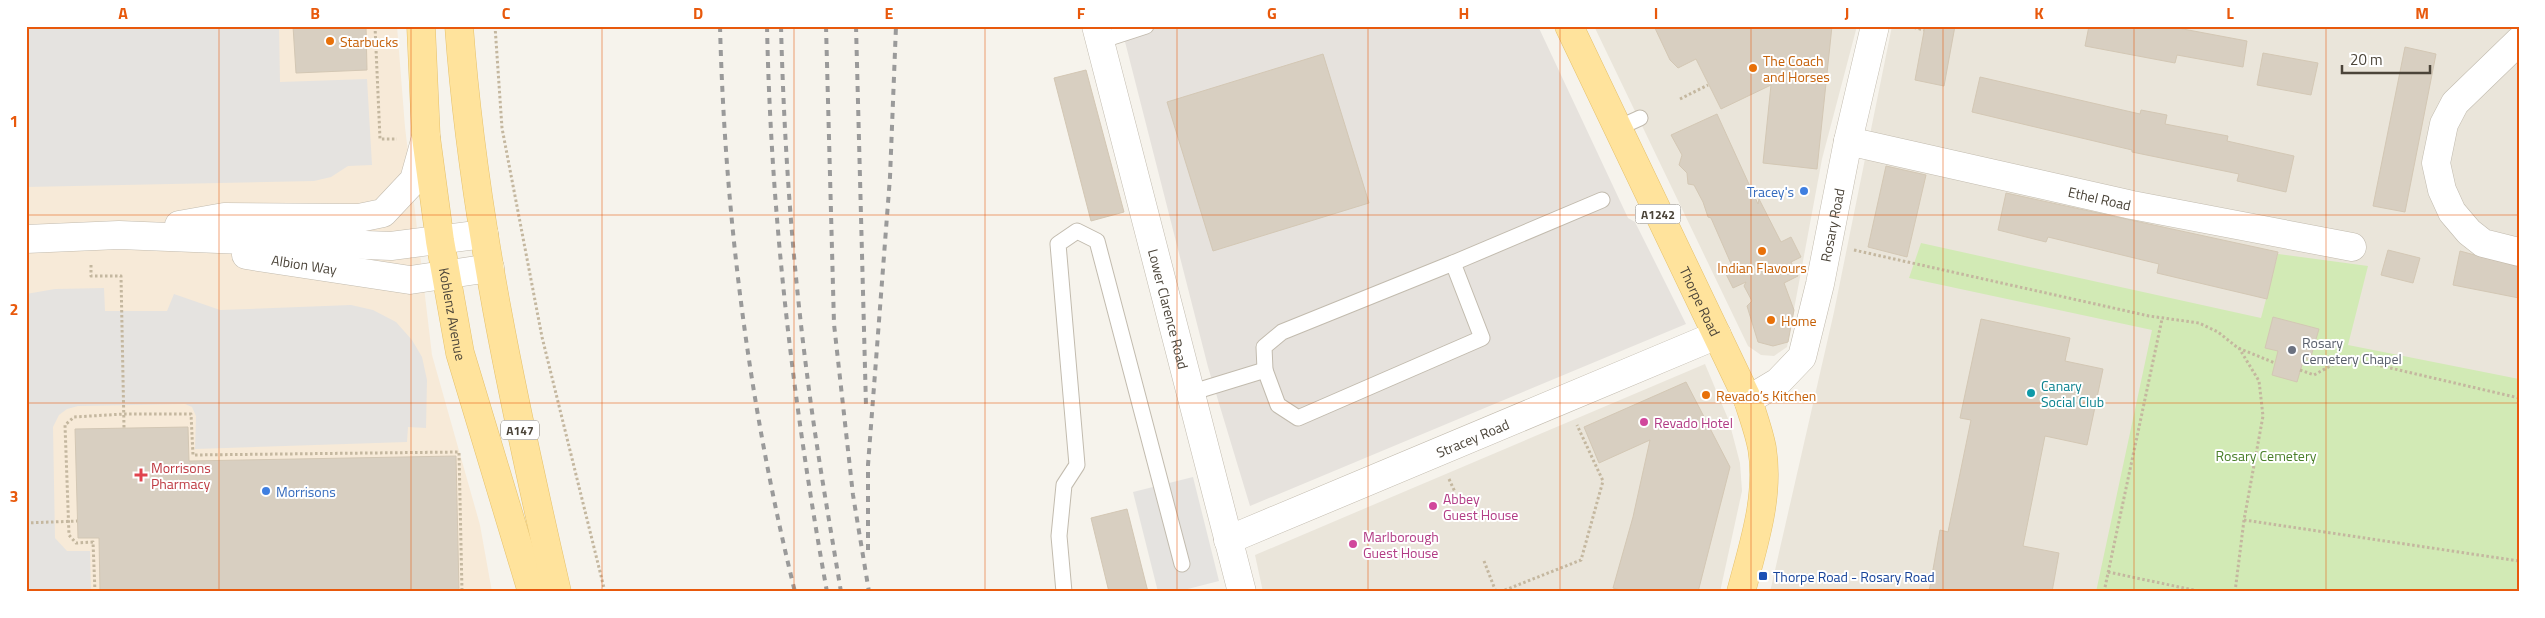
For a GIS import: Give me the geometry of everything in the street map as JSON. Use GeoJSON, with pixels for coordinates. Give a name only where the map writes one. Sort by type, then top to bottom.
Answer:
{"type":"FeatureCollection","features":[{"type":"Feature","properties":{"kind":"main road","name":"Koblenz Avenue"},"geometry":{"type":"LineString","coordinates":[[420,26],[414,138],[440,241],[460,353],[532,592]]}},
{"type":"Feature","properties":{"kind":"main road","name":"A147"},"geometry":{"type":"LineString","coordinates":[[459,26],[465,114],[484,234],[518,424],[557,592]]}},
{"type":"Feature","properties":{"kind":"main road","name":"Thorpe Road"},"geometry":{"type":"LineString","coordinates":[[1568,26],[1629,123],[1717,335],[1748,400],[1762,448],[1764,477],[1755,538],[1741,592]]}},
{"type":"Feature","properties":{"kind":"street","name":"Rosary Road"},"geometry":{"type":"LineString","coordinates":[[1748,400],[1778,382],[1802,357],[1820,284],[1848,141],[1875,26]]}},
{"type":"Feature","properties":{"kind":"street","name":"Lower Clarence Road"},"geometry":{"type":"LineString","coordinates":[[1098,34],[1242,592]]}},
{"type":"Feature","properties":{"kind":"street"},"geometry":{"type":"LineString","coordinates":[[2519,41],[2454,103],[2444,124],[2436,163],[2442,190],[2452,212],[2469,232],[2483,243],[2519,252]]}},
{"type":"Feature","properties":{"kind":"street","name":"Albion Way"},"geometry":{"type":"LineString","coordinates":[[119,235],[224,217],[359,218],[383,213],[414,180],[414,138]]}},
{"type":"Feature","properties":{"kind":"street","name":"Ethel Road"},"geometry":{"type":"LineString","coordinates":[[1848,141],[2132,204],[2352,247]]}},
{"type":"Feature","properties":{"kind":"street","name":"Albion Way"},"geometry":{"type":"LineString","coordinates":[[26,239],[119,235],[391,246],[484,234]]}},
{"type":"Feature","properties":{"kind":"street","name":"Albion Way"},"geometry":{"type":"LineString","coordinates":[[119,235],[410,280],[490,268]]}},
{"type":"Feature","properties":{"kind":"street","name":"Stracey Road"},"geometry":{"type":"LineString","coordinates":[[1228,540],[1717,335]]}},
{"type":"Feature","properties":{"kind":"lane"},"geometry":{"type":"LineString","coordinates":[[1098,34],[1146,26]]}},
{"type":"Feature","properties":{"kind":"lane"},"geometry":{"type":"LineString","coordinates":[[1453,263],[1482,338],[1298,418],[1278,405],[1265,370],[1264,347],[1282,332],[1602,200]]}},
{"type":"Feature","properties":{"kind":"lane"},"geometry":{"type":"LineString","coordinates":[[1064,592],[1060,536],[1064,484],[1077,465],[1058,244],[1077,231],[1097,241],[1182,564]]}},
{"type":"Feature","properties":{"kind":"lane"},"geometry":{"type":"LineString","coordinates":[[1190,393],[1265,370]]}},
{"type":"Feature","properties":{"kind":"path"},"geometry":{"type":"LineString","coordinates":[[375,26],[380,139],[414,138]]}},
{"type":"Feature","properties":{"kind":"path"},"geometry":{"type":"LineString","coordinates":[[495,26],[502,128],[542,337],[605,592]]}},
{"type":"Feature","properties":{"kind":"path"},"geometry":{"type":"LineString","coordinates":[[1909,26],[1924,30]]}},
{"type":"Feature","properties":{"kind":"path"},"geometry":{"type":"LineString","coordinates":[[1680,99],[1708,85]]}},
{"type":"Feature","properties":{"kind":"path"},"geometry":{"type":"LineString","coordinates":[[90,236],[91,276],[121,276],[124,428]]}},
{"type":"Feature","properties":{"kind":"path"},"geometry":{"type":"LineString","coordinates":[[1827,244],[2162,319],[2199,323],[2218,332],[2238,348],[2275,363]]}},
{"type":"Feature","properties":{"kind":"path"},"geometry":{"type":"LineString","coordinates":[[2104,592],[2162,319]]}},
{"type":"Feature","properties":{"kind":"path"},"geometry":{"type":"LineString","coordinates":[[2235,592],[2244,520],[2263,416],[2259,381],[2238,348]]}},
{"type":"Feature","properties":{"kind":"path"},"geometry":{"type":"LineString","coordinates":[[2300,370],[2314,375],[2332,365],[2356,360],[2519,398]]}},
{"type":"Feature","properties":{"kind":"path"},"geometry":{"type":"LineString","coordinates":[[1484,562],[1498,592],[1582,560],[1603,481],[1565,400]]}},
{"type":"Feature","properties":{"kind":"path"},"geometry":{"type":"LineString","coordinates":[[95,592],[93,542],[76,543],[69,535],[66,425],[74,417],[124,414],[191,414],[193,456],[459,452],[462,592]]}},
{"type":"Feature","properties":{"kind":"path"},"geometry":{"type":"LineString","coordinates":[[2244,520],[2519,560]]}},
{"type":"Feature","properties":{"kind":"path"},"geometry":{"type":"LineString","coordinates":[[26,523],[77,521]]}},
{"type":"Feature","properties":{"kind":"path"},"geometry":{"type":"LineString","coordinates":[[2108,572],[2204,592]]}},
{"type":"Feature","properties":{"kind":"shaded area"},"geometry":{"type":"Polygon","coordinates":[[[26,26],[397,26],[405,127],[432,355],[480,525],[492,592],[26,592],[26,26]]]}},
{"type":"Feature","properties":{"kind":"shaded area"},"geometry":{"type":"Polygon","coordinates":[[[26,26],[279,26],[280,82],[367,79],[372,165],[348,166],[331,177],[314,181],[26,187],[26,26]]]}},
{"type":"Feature","properties":{"kind":"shaded area"},"geometry":{"type":"Polygon","coordinates":[[[1121,26],[1538,26],[1628,218],[1635,222],[1686,324],[1250,506],[1208,367],[1121,26]]]}},
{"type":"Feature","properties":{"kind":"shaded area"},"geometry":{"type":"Polygon","coordinates":[[[1594,26],[1857,26],[1822,159],[1787,347],[1774,356],[1761,355],[1748,346],[1594,26]]]}},
{"type":"Feature","properties":{"kind":"shaded area"},"geometry":{"type":"Polygon","coordinates":[[[1892,26],[2519,26],[2519,592],[1770,592],[1834,312],[1892,26]]]}},
{"type":"Feature","properties":{"kind":"shaded area"},"geometry":{"type":"Polygon","coordinates":[[[104,288],[105,311],[167,311],[174,294],[220,310],[351,305],[373,310],[396,322],[412,340],[422,357],[427,380],[426,428],[408,427],[407,442],[195,449],[196,416],[192,407],[185,404],[78,406],[67,409],[59,415],[53,427],[55,538],[67,551],[90,551],[91,592],[26,592],[26,294],[55,289],[104,288]]]}},
{"type":"Feature","properties":{"kind":"shaded area"},"geometry":{"type":"Polygon","coordinates":[[[1705,364],[1729,421],[1740,463],[1742,491],[1720,592],[1263,592],[1255,555],[1705,364]]]}},
{"type":"Feature","properties":{"kind":"shaded area"},"geometry":{"type":"Polygon","coordinates":[[[1193,477],[1219,581],[1176,592],[1158,592],[1133,492],[1193,477]]]}},
{"type":"Feature","properties":{"kind":"green space","name":"Rosary Cemetery"},"geometry":{"type":"Polygon","coordinates":[[[1921,243],[2261,318],[2278,254],[2368,266],[2348,345],[2519,379],[2519,592],[2096,592],[2152,330],[1909,278],[1921,243]]]}},
{"type":"Feature","properties":{"kind":"building","name":"Starbucks"},"geometry":{"type":"Polygon","coordinates":[[[293,26],[366,26],[367,70],[296,73],[293,26]]]}},
{"type":"Feature","properties":{"kind":"building"},"geometry":{"type":"Polygon","coordinates":[[[1654,26],[1832,26],[1817,169],[1763,163],[1771,85],[1721,109],[1696,59],[1678,68],[1670,60],[1654,26]]]}},
{"type":"Feature","properties":{"kind":"building"},"geometry":{"type":"Polygon","coordinates":[[[1925,26],[1955,26],[1944,86],[1915,80],[1925,26]]]}},
{"type":"Feature","properties":{"kind":"building"},"geometry":{"type":"Polygon","coordinates":[[[2089,26],[2167,26],[2247,41],[2243,67],[2177,55],[2175,63],[2085,46],[2089,26]]]}},
{"type":"Feature","properties":{"kind":"building"},"geometry":{"type":"Polygon","coordinates":[[[2405,47],[2436,54],[2405,212],[2373,206],[2405,47]]]}},
{"type":"Feature","properties":{"kind":"building"},"geometry":{"type":"Polygon","coordinates":[[[2263,53],[2318,63],[2311,95],[2257,85],[2263,53]]]}},
{"type":"Feature","properties":{"kind":"building"},"geometry":{"type":"Polygon","coordinates":[[[1323,54],[1369,203],[1213,251],[1167,102],[1323,54]]]}},
{"type":"Feature","properties":{"kind":"building"},"geometry":{"type":"Polygon","coordinates":[[[1086,70],[1124,212],[1091,221],[1054,78],[1086,70]]]}},
{"type":"Feature","properties":{"kind":"building"},"geometry":{"type":"Polygon","coordinates":[[[1980,77],[2140,114],[2141,110],[2167,115],[2165,124],[2228,136],[2227,141],[2294,156],[2286,192],[2237,181],[2239,174],[2132,152],[2132,150],[1972,112],[1980,77]]]}},
{"type":"Feature","properties":{"kind":"building"},"geometry":{"type":"Polygon","coordinates":[[[1717,114],[1758,204],[1759,199],[1781,242],[1791,237],[1801,257],[1791,262],[1798,276],[1784,283],[1794,310],[1788,342],[1773,346],[1758,342],[1747,306],[1752,301],[1744,286],[1746,282],[1733,288],[1724,270],[1732,266],[1711,218],[1708,217],[1694,185],[1688,184],[1687,173],[1679,165],[1682,155],[1671,135],[1717,114]]]}},
{"type":"Feature","properties":{"kind":"building"},"geometry":{"type":"Polygon","coordinates":[[[1886,166],[1926,175],[1907,257],[1868,247],[1886,166]]]}},
{"type":"Feature","properties":{"kind":"building"},"geometry":{"type":"Polygon","coordinates":[[[2006,193],[2278,252],[2267,299],[2157,273],[2159,264],[2048,237],[2046,242],[1998,230],[2006,193]]]}},
{"type":"Feature","properties":{"kind":"building"},"geometry":{"type":"Polygon","coordinates":[[[2388,250],[2420,258],[2413,283],[2381,275],[2388,250]]]}},
{"type":"Feature","properties":{"kind":"building"},"geometry":{"type":"Polygon","coordinates":[[[2460,251],[2519,267],[2519,298],[2453,285],[2460,251]]]}},
{"type":"Feature","properties":{"kind":"building","name":"Rosary Cemetery Chapel"},"geometry":{"type":"Polygon","coordinates":[[[2273,317],[2319,329],[2310,360],[2304,358],[2297,382],[2272,375],[2278,351],[2265,348],[2273,317]]]}},
{"type":"Feature","properties":{"kind":"building"},"geometry":{"type":"Polygon","coordinates":[[[1981,319],[2070,338],[2065,361],[2103,369],[2087,445],[2045,436],[2023,546],[2059,553],[2052,592],[1929,592],[1940,530],[1948,532],[1971,420],[1960,418],[1981,319]]]}},
{"type":"Feature","properties":{"kind":"building"},"geometry":{"type":"Polygon","coordinates":[[[1686,382],[1730,467],[1698,592],[1628,592],[1613,588],[1633,517],[1650,440],[1599,463],[1584,427],[1686,382]]]}},
{"type":"Feature","properties":{"kind":"building","name":"Morrisons"},"geometry":{"type":"Polygon","coordinates":[[[188,427],[189,461],[456,456],[459,592],[100,592],[99,538],[78,538],[75,429],[188,427]]]}},
{"type":"Feature","properties":{"kind":"building"},"geometry":{"type":"Polygon","coordinates":[[[1127,509],[1148,592],[1109,592],[1091,518],[1127,509]]]}},
{"type":"Feature","properties":{"kind":"railway"},"geometry":{"type":"LineString","coordinates":[[720,26],[727,169],[742,311],[752,382],[765,452],[795,592]]}},
{"type":"Feature","properties":{"kind":"railway"},"geometry":{"type":"LineString","coordinates":[[767,26],[773,169],[786,310],[804,451],[827,592]]}},
{"type":"Feature","properties":{"kind":"railway"},"geometry":{"type":"LineString","coordinates":[[781,26],[784,114],[797,288],[814,429],[841,592]]}},
{"type":"Feature","properties":{"kind":"railway"},"geometry":{"type":"LineString","coordinates":[[826,26],[834,324],[853,495],[869,592]]}},
{"type":"Feature","properties":{"kind":"railway"},"geometry":{"type":"LineString","coordinates":[[856,26],[866,406]]}},
{"type":"Feature","properties":{"kind":"railway"},"geometry":{"type":"LineString","coordinates":[[868,550],[868,465],[890,177],[896,26]]}},
{"type":"Feature","properties":{"kind":"place","name":"Starbucks"},"geometry":{"type":"Point","coordinates":[330,41]}},
{"type":"Feature","properties":{"kind":"place","name":"The Coach and Horses"},"geometry":{"type":"Point","coordinates":[1753,68]}},
{"type":"Feature","properties":{"kind":"place","name":"Tracey's"},"geometry":{"type":"Point","coordinates":[1804,191]}},
{"type":"Feature","properties":{"kind":"place","name":"Indian Flavours"},"geometry":{"type":"Point","coordinates":[1762,251]}},
{"type":"Feature","properties":{"kind":"place","name":"Home"},"geometry":{"type":"Point","coordinates":[1771,320]}},
{"type":"Feature","properties":{"kind":"place","name":"Rosary Cemetery Chapel"},"geometry":{"type":"Point","coordinates":[2292,350]}},
{"type":"Feature","properties":{"kind":"place","name":"Canary Social Club"},"geometry":{"type":"Point","coordinates":[2031,393]}},
{"type":"Feature","properties":{"kind":"place","name":"Revado’s Kitchen"},"geometry":{"type":"Point","coordinates":[1706,395]}},
{"type":"Feature","properties":{"kind":"place","name":"Revado Hotel"},"geometry":{"type":"Point","coordinates":[1644,422]}},
{"type":"Feature","properties":{"kind":"place","name":"Morrisons Pharmacy"},"geometry":{"type":"Point","coordinates":[141,475]}},
{"type":"Feature","properties":{"kind":"place","name":"Morrisons"},"geometry":{"type":"Point","coordinates":[266,491]}},
{"type":"Feature","properties":{"kind":"place","name":"Abbey Guest House"},"geometry":{"type":"Point","coordinates":[1433,506]}},
{"type":"Feature","properties":{"kind":"place","name":"Marlborough Guest House"},"geometry":{"type":"Point","coordinates":[1353,544]}},
{"type":"Feature","properties":{"kind":"place","name":"Thorpe Road - Rosary Road"},"geometry":{"type":"Point","coordinates":[1763,576]}}]}
